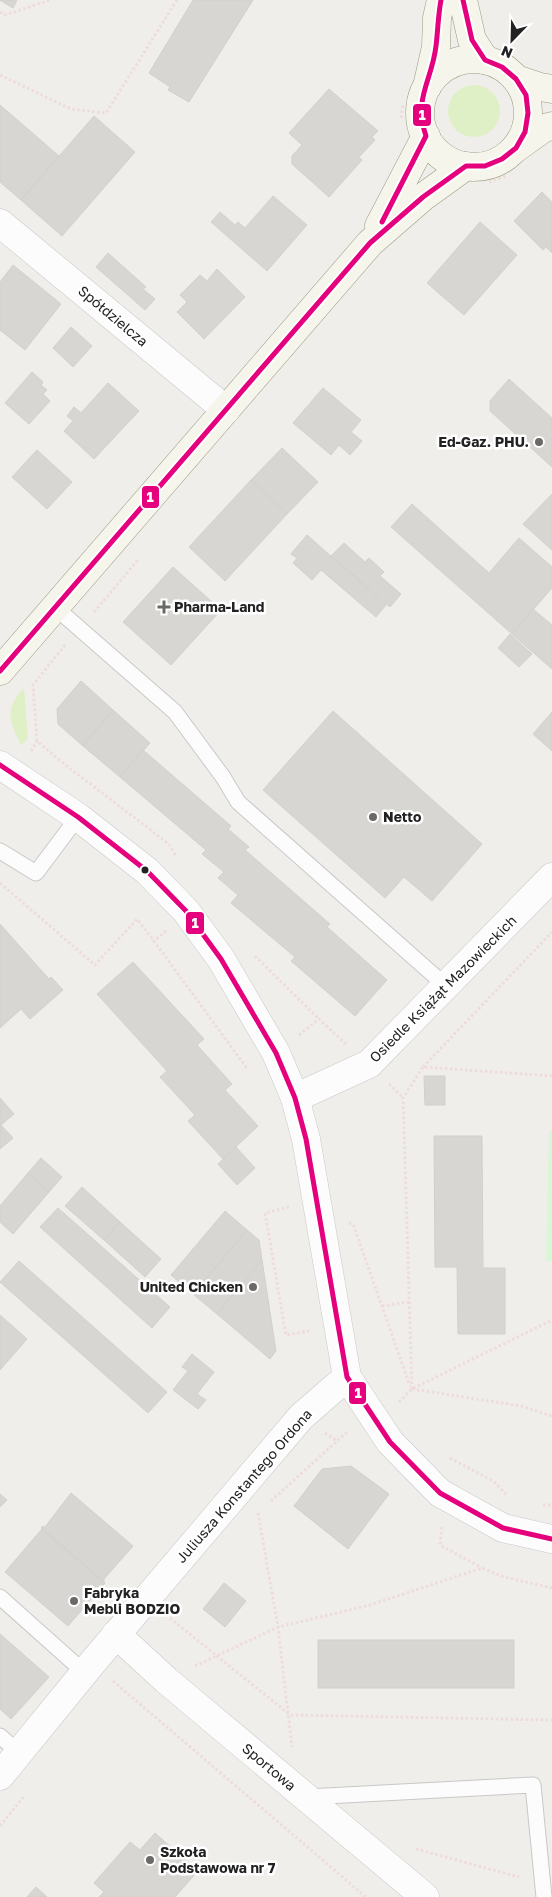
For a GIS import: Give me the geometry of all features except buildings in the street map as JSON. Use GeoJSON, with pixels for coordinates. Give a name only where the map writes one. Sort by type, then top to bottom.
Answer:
{"type":"FeatureCollection","features":[{"type":"Feature","properties":{"kind":"street"},"geometry":{"type":"LineString","coordinates":[[441,0],[437,18],[436,47],[421,104],[421,120],[426,136],[435,150],[449,160],[466,166],[484,166],[502,159],[513,160]]}},
{"type":"Feature","properties":{"kind":"street"},"geometry":{"type":"LineString","coordinates":[[463,0],[472,40],[484,60]]}},
{"type":"Feature","properties":{"kind":"street"},"geometry":{"type":"LineString","coordinates":[[426,88],[436,74],[450,65],[466,60],[484,60],[502,67],[516,79],[526,95],[528,113],[525,132],[513,160]]}},
{"type":"Feature","properties":{"kind":"street"},"geometry":{"type":"LineString","coordinates":[[516,79],[552,89]]}},
{"type":"Feature","properties":{"kind":"street"},"geometry":{"type":"LineString","coordinates":[[513,160],[544,128],[552,126]]}},
{"type":"Feature","properties":{"kind":"street"},"geometry":{"type":"LineString","coordinates":[[370,243],[426,136]]}},
{"type":"Feature","properties":{"kind":"street"},"geometry":{"type":"LineString","coordinates":[[0,671],[370,243],[423,197],[466,166]]}},
{"type":"Feature","properties":{"kind":"street","name":"Spółdzielcza"},"geometry":{"type":"LineString","coordinates":[[0,223],[226,410]]}},
{"type":"Feature","properties":{"kind":"street"},"geometry":{"type":"LineString","coordinates":[[0,764],[78,817],[147,871],[186,911],[222,958],[276,1053],[295,1098],[306,1139],[347,1377],[390,1442],[440,1494],[503,1528],[552,1539]]}},
{"type":"Feature","properties":{"kind":"street","name":"Osiedle Książąt Mazowieckich"},"geometry":{"type":"LineString","coordinates":[[295,1098],[369,1064],[552,877]]}},
{"type":"Feature","properties":{"kind":"street","name":"Juliusza Konstantego Ordona"},"geometry":{"type":"LineString","coordinates":[[0,1776],[10,1744],[84,1672],[301,1417],[347,1377]]}},
{"type":"Feature","properties":{"kind":"street","name":"Sportowa"},"geometry":{"type":"LineString","coordinates":[[116,1634],[166,1680],[425,1897]]}},
{"type":"Feature","properties":{"kind":"lane"},"geometry":{"type":"LineString","coordinates":[[56,608],[174,712],[223,777],[238,802],[446,986]]}},
{"type":"Feature","properties":{"kind":"lane"},"geometry":{"type":"LineString","coordinates":[[0,851],[36,873],[78,817]]}},
{"type":"Feature","properties":{"kind":"lane"},"geometry":{"type":"LineString","coordinates":[[0,1598],[84,1672]]}},
{"type":"Feature","properties":{"kind":"lane"},"geometry":{"type":"LineString","coordinates":[[301,1793],[533,1785],[544,1890]]}},
{"type":"Feature","properties":{"kind":"path"},"geometry":{"type":"LineString","coordinates":[[0,12],[5,15],[50,0]]}},
{"type":"Feature","properties":{"kind":"path"},"geometry":{"type":"LineString","coordinates":[[0,75],[71,109],[106,113],[177,0]]}},
{"type":"Feature","properties":{"kind":"path"},"geometry":{"type":"LineString","coordinates":[[488,182],[504,178],[513,160]]}},
{"type":"Feature","properties":{"kind":"path"},"geometry":{"type":"LineString","coordinates":[[142,555],[33,685],[37,741],[64,764],[169,844],[178,860]]}},
{"type":"Feature","properties":{"kind":"path"},"geometry":{"type":"LineString","coordinates":[[0,883],[95,966],[137,920],[246,1067],[254,1062]]}},
{"type":"Feature","properties":{"kind":"path"},"geometry":{"type":"LineString","coordinates":[[154,941],[170,928]]}},
{"type":"Feature","properties":{"kind":"path"},"geometry":{"type":"LineString","coordinates":[[412,1389],[403,1098],[422,1067],[552,932]]}},
{"type":"Feature","properties":{"kind":"path"},"geometry":{"type":"LineString","coordinates":[[249,950],[319,1020]]}},
{"type":"Feature","properties":{"kind":"path"},"geometry":{"type":"LineString","coordinates":[[422,1067],[552,1076]]}},
{"type":"Feature","properties":{"kind":"path"},"geometry":{"type":"LineString","coordinates":[[295,1206],[265,1213],[286,1335],[311,1331]]}},
{"type":"Feature","properties":{"kind":"path"},"geometry":{"type":"LineString","coordinates":[[344,1222],[354,1224],[412,1389]]}},
{"type":"Feature","properties":{"kind":"path"},"geometry":{"type":"LineString","coordinates":[[382,1306],[409,1302]]}},
{"type":"Feature","properties":{"kind":"path"},"geometry":{"type":"LineString","coordinates":[[397,1404],[412,1389],[552,1320]]}},
{"type":"Feature","properties":{"kind":"path"},"geometry":{"type":"LineString","coordinates":[[412,1389],[521,1406],[552,1416]]}},
{"type":"Feature","properties":{"kind":"path"},"geometry":{"type":"LineString","coordinates":[[301,1417],[337,1442]]}},
{"type":"Feature","properties":{"kind":"path"},"geometry":{"type":"LineString","coordinates":[[251,1520],[354,1426]]}},
{"type":"Feature","properties":{"kind":"path"},"geometry":{"type":"LineString","coordinates":[[444,1453],[452,1460],[493,1481],[511,1498]]}},
{"type":"Feature","properties":{"kind":"path"},"geometry":{"type":"LineString","coordinates":[[534,1504],[552,1505]]}},
{"type":"Feature","properties":{"kind":"path"},"geometry":{"type":"LineString","coordinates":[[258,1513],[278,1627],[301,1793]]}},
{"type":"Feature","properties":{"kind":"path"},"geometry":{"type":"LineString","coordinates":[[166,1680],[278,1627],[370,1605],[482,1568],[504,1577],[552,1588]]}},
{"type":"Feature","properties":{"kind":"path"},"geometry":{"type":"LineString","coordinates":[[167,1616],[290,1715],[552,1720]]}},
{"type":"Feature","properties":{"kind":"path"},"geometry":{"type":"LineString","coordinates":[[115,1684],[366,1897]]}},
{"type":"Feature","properties":{"kind":"path"},"geometry":{"type":"LineString","coordinates":[[411,1848],[544,1890]]}},
{"type":"Feature","properties":{"kind":"green space"},"geometry":{"type":"Polygon","coordinates":[[[469,85],[479,85],[493,92],[500,106],[500,116],[493,130],[479,137],[469,137],[459,133],[452,126],[448,116],[448,106],[452,96],[459,89],[469,85]]]}},
{"type":"Feature","properties":{"kind":"green space"},"geometry":{"type":"Polygon","coordinates":[[[24,688],[28,739],[21,745],[10,715],[13,702],[24,688]]]}},
{"type":"Feature","properties":{"kind":"green space"},"geometry":{"type":"Polygon","coordinates":[[[549,1130],[552,1130],[552,1261],[546,1261],[549,1130]]]}},
{"type":"Feature","properties":{"kind":"transit line","name":"1"},"geometry":{"type":"LineString","coordinates":[[382,222],[426,136],[423,123],[422,100],[434,58],[441,0]]}},
{"type":"Feature","properties":{"kind":"transit line","name":"1"},"geometry":{"type":"LineString","coordinates":[[0,671],[370,243],[423,197],[466,166],[485,166],[502,159],[516,148],[525,132],[528,113],[526,95],[516,79],[502,67],[485,60],[472,40],[463,0]]}},
{"type":"Feature","properties":{"kind":"transit line","name":"1"},"geometry":{"type":"LineString","coordinates":[[0,765],[78,817],[147,871],[186,911],[221,959],[276,1053],[295,1098],[306,1139],[347,1377],[390,1442],[440,1493],[503,1528],[552,1539]]}},
{"type":"Feature","properties":{"kind":"place","name":"Ed-Gaz. PHU."},"geometry":{"type":"Point","coordinates":[539,442]}},
{"type":"Feature","properties":{"kind":"place","name":"Pharma-Land"},"geometry":{"type":"Point","coordinates":[164,607]}},
{"type":"Feature","properties":{"kind":"place","name":"Netto"},"geometry":{"type":"Point","coordinates":[373,817]}},
{"type":"Feature","properties":{"kind":"place","name":"United Chicken"},"geometry":{"type":"Point","coordinates":[253,1287]}},
{"type":"Feature","properties":{"kind":"place","name":"Fabryka Mebli BODZIO"},"geometry":{"type":"Point","coordinates":[74,1601]}},
{"type":"Feature","properties":{"kind":"place","name":"Szkoła Podstawowa nr 7"},"geometry":{"type":"Point","coordinates":[150,1860]}}]}
